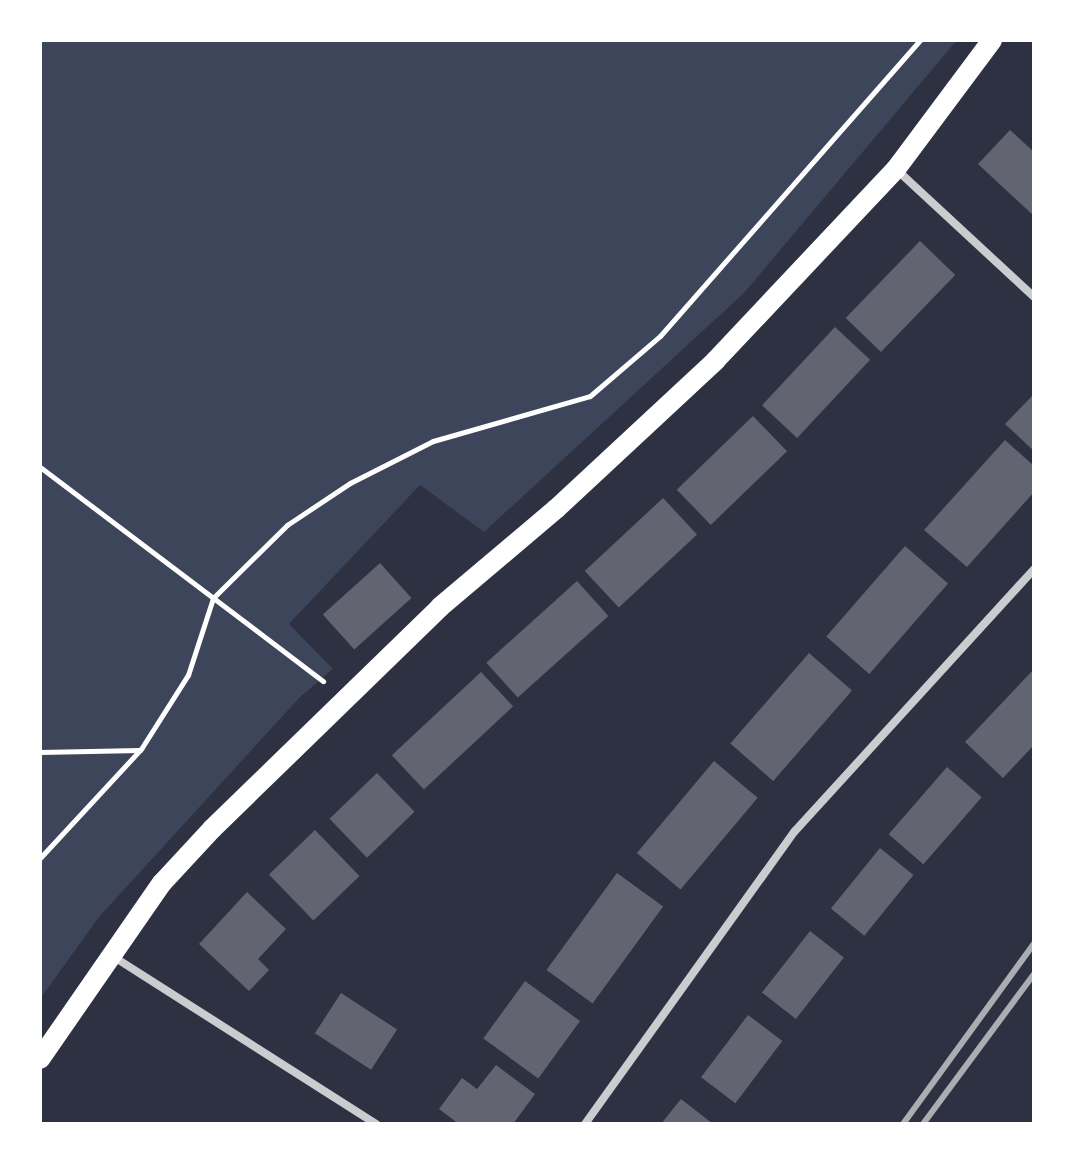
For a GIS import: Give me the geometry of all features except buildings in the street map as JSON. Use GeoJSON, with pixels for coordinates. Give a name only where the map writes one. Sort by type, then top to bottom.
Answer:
{"type":"FeatureCollection","features":[{"type":"Feature","properties":{"kind":"main road"},"geometry":{"type":"LineString","coordinates":[[40,1059],[110,955],[172,872],[345,697],[715,361],[896,169],[992,40]]}},
{"type":"Feature","properties":{"kind":"street"},"geometry":{"type":"LineString","coordinates":[[896,169],[1034,297]]}},
{"type":"Feature","properties":{"kind":"street"},"geometry":{"type":"LineString","coordinates":[[585,1124],[795,831],[1034,569]]}},
{"type":"Feature","properties":{"kind":"street"},"geometry":{"type":"LineString","coordinates":[[110,955],[376,1124]]}},
{"type":"Feature","properties":{"kind":"path"},"geometry":{"type":"LineString","coordinates":[[40,858],[141,749],[188,675],[213,598],[287,525],[350,483],[433,441],[590,396],[660,336],[920,40]]}},
{"type":"Feature","properties":{"kind":"path"},"geometry":{"type":"LineString","coordinates":[[40,467],[345,697]]}},
{"type":"Feature","properties":{"kind":"path"},"geometry":{"type":"LineString","coordinates":[[40,752],[141,749]]}},
{"type":"Feature","properties":{"kind":"shaded area"},"geometry":{"type":"Polygon","coordinates":[[[40,40],[957,40],[744,293],[484,532],[420,485],[289,624],[333,669],[300,697],[99,917],[40,999],[40,40]]]}},
{"type":"Feature","properties":{"kind":"railway"},"geometry":{"type":"LineString","coordinates":[[903,1124],[1034,944]]}},
{"type":"Feature","properties":{"kind":"railway"},"geometry":{"type":"LineString","coordinates":[[923,1124],[1034,974]]}}]}
